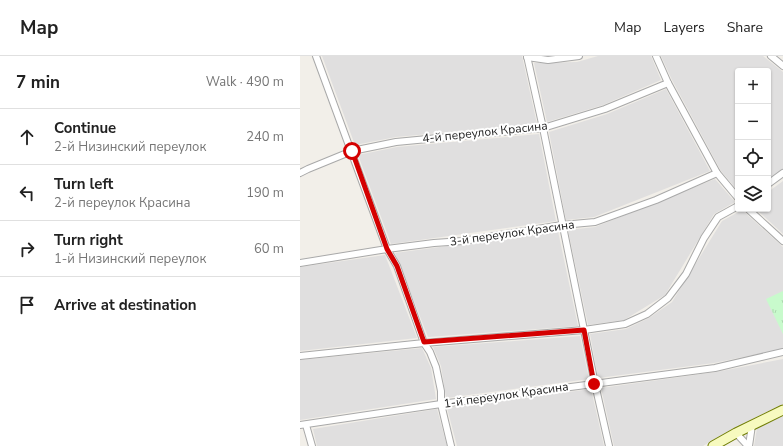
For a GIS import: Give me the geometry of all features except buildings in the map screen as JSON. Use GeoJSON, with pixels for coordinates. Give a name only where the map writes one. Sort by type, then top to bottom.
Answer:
{"type":"FeatureCollection","features":[{"type":"Feature","properties":{"kind":"street"},"geometry":{"type":"LineString","coordinates":[[316,56],[387,249],[397,266],[424,342],[436,367],[441,391],[441,404],[451,446]]}},
{"type":"Feature","properties":{"kind":"street"},"geometry":{"type":"LineString","coordinates":[[579,56],[548,60],[527,57],[543,128],[594,384],[609,446]]}},
{"type":"Feature","properties":{"kind":"street"},"geometry":{"type":"LineString","coordinates":[[656,56],[668,83],[717,174],[735,195]]}},
{"type":"Feature","properties":{"kind":"street"},"geometry":{"type":"LineString","coordinates":[[771,56],[783,66]]}},
{"type":"Feature","properties":{"kind":"street","name":"4-й переулок Красина"},"geometry":{"type":"LineString","coordinates":[[300,173],[352,151],[396,142],[543,128],[605,109],[668,83]]}},
{"type":"Feature","properties":{"kind":"street"},"geometry":{"type":"LineString","coordinates":[[771,182],[783,173]]}},
{"type":"Feature","properties":{"kind":"street","name":"3-й переулок Красина"},"geometry":{"type":"LineString","coordinates":[[300,263],[387,249],[463,240],[562,225],[595,222],[656,200],[717,174]]}},
{"type":"Feature","properties":{"kind":"street"},"geometry":{"type":"LineString","coordinates":[[300,356],[424,342],[584,330],[625,324],[647,314],[668,298],[686,274],[704,238],[718,217],[735,208]]}},
{"type":"Feature","properties":{"kind":"street"},"geometry":{"type":"LineString","coordinates":[[751,212],[783,241]]}},
{"type":"Feature","properties":{"kind":"street","name":"1-й переулок Красина"},"geometry":{"type":"LineString","coordinates":[[303,425],[441,404],[715,368],[783,352]]}},
{"type":"Feature","properties":{"kind":"street"},"geometry":{"type":"LineString","coordinates":[[713,446],[783,410]]}},
{"type":"Feature","properties":{"kind":"street"},"geometry":{"type":"LineString","coordinates":[[303,425],[312,446]]}},
{"type":"Feature","properties":{"kind":"street"},"geometry":{"type":"LineString","coordinates":[[748,446],[752,425]]}},
{"type":"Feature","properties":{"kind":"street"},"geometry":{"type":"LineString","coordinates":[[736,433],[748,446]]}},
{"type":"Feature","properties":{"kind":"shaded area"},"geometry":{"type":"Polygon","coordinates":[[[322,56],[522,56],[537,124],[396,137],[355,145],[322,56]]]}},
{"type":"Feature","properties":{"kind":"shaded area"},"geometry":{"type":"Polygon","coordinates":[[[598,56],[651,56],[661,80],[603,105],[547,122],[534,63],[577,62],[598,56]]]}},
{"type":"Feature","properties":{"kind":"shaded area"},"geometry":{"type":"Polygon","coordinates":[[[661,56],[763,56],[783,72],[783,169],[771,177],[771,68],[735,68],[735,187],[721,171],[672,80],[661,56]]]}},
{"type":"Feature","properties":{"kind":"shaded area"},"geometry":{"type":"Polygon","coordinates":[[[666,89],[710,171],[594,217],[566,220],[549,132],[607,114],[666,89]]]}},
{"type":"Feature","properties":{"kind":"shaded area"},"geometry":{"type":"Polygon","coordinates":[[[539,134],[556,221],[391,244],[358,155],[397,147],[539,134]]]}},
{"type":"Feature","properties":{"kind":"shaded area"},"geometry":{"type":"Polygon","coordinates":[[[715,179],[735,202],[714,214],[665,295],[624,320],[588,325],[568,230],[595,227],[715,179]]]}},
{"type":"Feature","properties":{"kind":"shaded area"},"geometry":{"type":"Polygon","coordinates":[[[783,181],[783,234],[759,212],[771,212],[771,190],[783,181]]]}},
{"type":"Feature","properties":{"kind":"shaded area"},"geometry":{"type":"Polygon","coordinates":[[[738,212],[744,212],[783,247],[783,349],[714,363],[598,378],[590,334],[626,329],[649,318],[672,302],[722,221],[738,212]]]}},
{"type":"Feature","properties":{"kind":"shaded area"},"geometry":{"type":"Polygon","coordinates":[[[558,231],[578,326],[428,337],[395,253],[558,231]]]}},
{"type":"Feature","properties":{"kind":"shaded area"},"geometry":{"type":"Polygon","coordinates":[[[385,255],[417,338],[300,351],[300,267],[385,255]]]}},
{"type":"Feature","properties":{"kind":"shaded area"},"geometry":{"type":"Polygon","coordinates":[[[580,336],[589,379],[446,398],[441,366],[433,347],[580,336]]]}},
{"type":"Feature","properties":{"kind":"shaded area"},"geometry":{"type":"Polygon","coordinates":[[[422,348],[431,368],[436,399],[300,420],[300,360],[422,348]]]}},
{"type":"Feature","properties":{"kind":"shaded area"},"geometry":{"type":"Polygon","coordinates":[[[783,359],[783,404],[734,428],[703,446],[614,446],[601,388],[716,372],[783,359]]]}},
{"type":"Feature","properties":{"kind":"shaded area"},"geometry":{"type":"Polygon","coordinates":[[[591,389],[604,446],[457,446],[447,408],[591,389]]]}},
{"type":"Feature","properties":{"kind":"shaded area"},"geometry":{"type":"Polygon","coordinates":[[[437,409],[447,446],[317,446],[313,429],[437,409]]]}},
{"type":"Feature","properties":{"kind":"shaded area"},"geometry":{"type":"Polygon","coordinates":[[[783,416],[783,446],[754,446],[757,428],[783,416]]]}},
{"type":"Feature","properties":{"kind":"green space"},"geometry":{"type":"Polygon","coordinates":[[[783,291],[783,334],[766,299],[783,291]]]}},
{"type":"Feature","properties":{"kind":"route"},"geometry":{"type":"LineString","coordinates":[[352,151],[387,249],[397,266],[424,342],[584,330],[594,384]]}}]}
